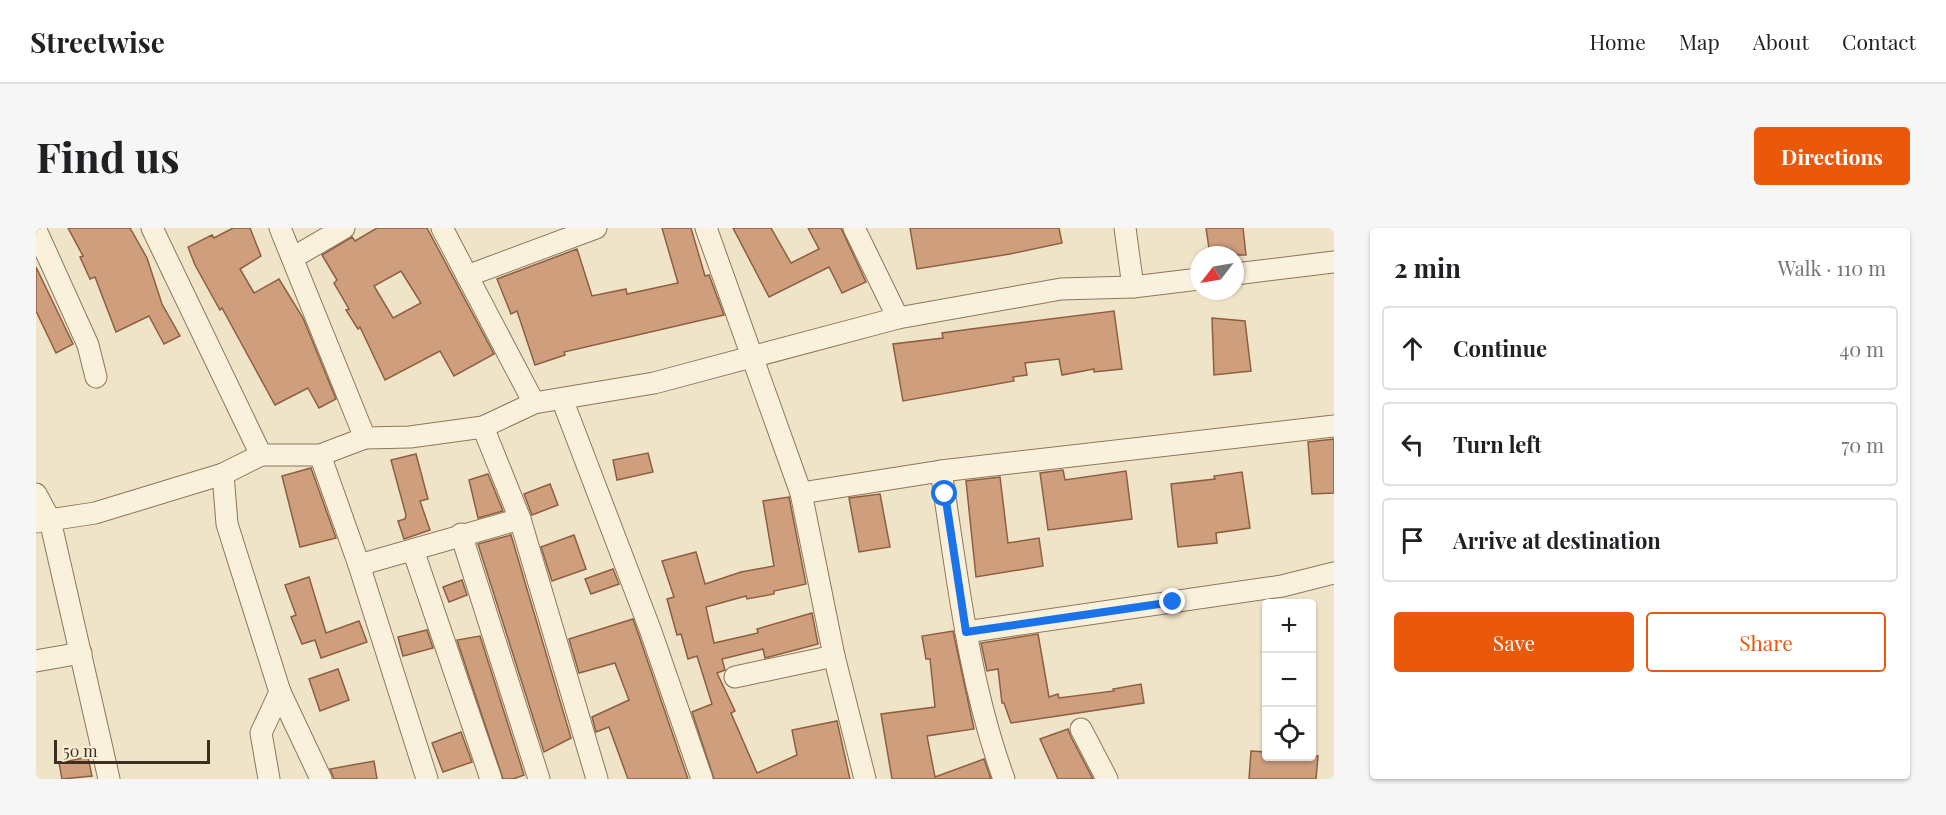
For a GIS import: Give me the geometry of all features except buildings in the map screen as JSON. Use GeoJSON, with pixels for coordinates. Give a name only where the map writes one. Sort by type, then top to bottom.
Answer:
{"type":"FeatureCollection","features":[{"type":"Feature","properties":{"kind":"street"},"geometry":{"type":"LineString","coordinates":[[152,228],[261,455]]}},
{"type":"Feature","properties":{"kind":"street"},"geometry":{"type":"LineString","coordinates":[[280,228],[294,257],[365,438]]}},
{"type":"Feature","properties":{"kind":"street"},"geometry":{"type":"LineString","coordinates":[[294,257],[344,228]]}},
{"type":"Feature","properties":{"kind":"street"},"geometry":{"type":"LineString","coordinates":[[442,228],[534,404]]}},
{"type":"Feature","properties":{"kind":"street"},"geometry":{"type":"LineString","coordinates":[[467,276],[596,228]]}},
{"type":"Feature","properties":{"kind":"street"},"geometry":{"type":"LineString","coordinates":[[706,228],[801,493],[834,656],[866,779]]}},
{"type":"Feature","properties":{"kind":"street"},"geometry":{"type":"LineString","coordinates":[[854,228],[898,318]]}},
{"type":"Feature","properties":{"kind":"street"},"geometry":{"type":"LineString","coordinates":[[1125,228],[1133,287]]}},
{"type":"Feature","properties":{"kind":"street"},"geometry":{"type":"LineString","coordinates":[[36,230],[88,345],[96,377]]}},
{"type":"Feature","properties":{"kind":"street"},"geometry":{"type":"LineString","coordinates":[[1244,273],[1334,262]]}},
{"type":"Feature","properties":{"kind":"street"},"geometry":{"type":"LineString","coordinates":[[43,521],[95,513],[223,474],[261,455],[320,455],[365,438],[410,437],[483,427],[534,404],[654,383],[752,355],[898,318],[1061,289],[1133,287],[1190,280]]}},
{"type":"Feature","properties":{"kind":"street"},"geometry":{"type":"LineString","coordinates":[[562,399],[650,629],[702,779]]}},
{"type":"Feature","properties":{"kind":"street"},"geometry":{"type":"LineString","coordinates":[[801,493],[941,471],[1334,426]]}},
{"type":"Feature","properties":{"kind":"street"},"geometry":{"type":"LineString","coordinates":[[483,427],[520,519],[597,779]]}},
{"type":"Feature","properties":{"kind":"street"},"geometry":{"type":"LineString","coordinates":[[320,455],[359,565],[427,779]]}},
{"type":"Feature","properties":{"kind":"street"},"geometry":{"type":"LineString","coordinates":[[941,471],[966,632],[994,753],[1004,779]]}},
{"type":"Feature","properties":{"kind":"street"},"geometry":{"type":"LineString","coordinates":[[223,474],[227,524],[280,692],[321,779]]}},
{"type":"Feature","properties":{"kind":"street"},"geometry":{"type":"LineString","coordinates":[[36,494],[81,653],[109,779]]}},
{"type":"Feature","properties":{"kind":"street"},"geometry":{"type":"LineString","coordinates":[[359,565],[520,519]]}},
{"type":"Feature","properties":{"kind":"street"},"geometry":{"type":"LineString","coordinates":[[461,534],[540,779]]}},
{"type":"Feature","properties":{"kind":"street"},"geometry":{"type":"LineString","coordinates":[[413,550],[491,779]]}},
{"type":"Feature","properties":{"kind":"street"},"geometry":{"type":"LineString","coordinates":[[966,632],[1282,586],[1334,573]]}},
{"type":"Feature","properties":{"kind":"street"},"geometry":{"type":"LineString","coordinates":[[36,661],[81,653]]}},
{"type":"Feature","properties":{"kind":"street"},"geometry":{"type":"LineString","coordinates":[[735,677],[834,656]]}},
{"type":"Feature","properties":{"kind":"street"},"geometry":{"type":"LineString","coordinates":[[269,779],[261,733],[280,692]]}},
{"type":"Feature","properties":{"kind":"street"},"geometry":{"type":"LineString","coordinates":[[1080,729],[1107,779]]}},
{"type":"Feature","properties":{"kind":"route"},"geometry":{"type":"LineString","coordinates":[[945,494],[966,632],[1173,602]]}}]}
